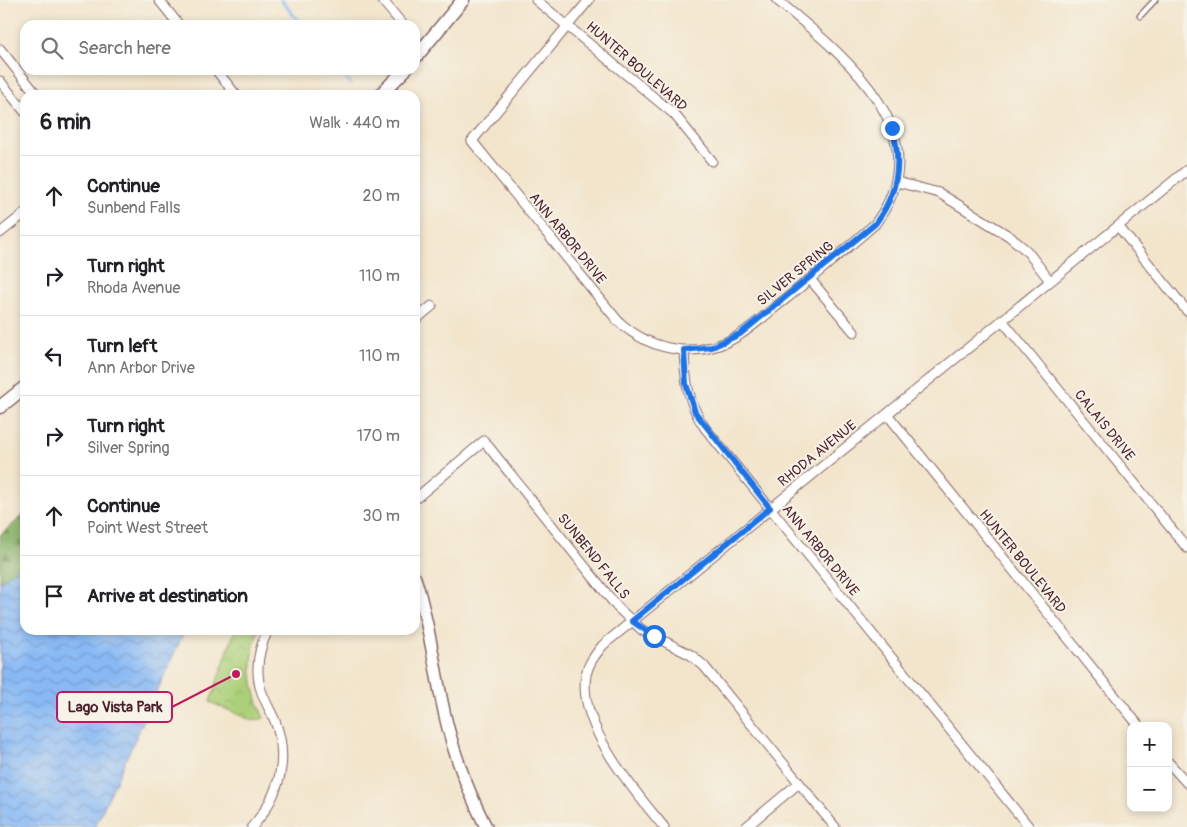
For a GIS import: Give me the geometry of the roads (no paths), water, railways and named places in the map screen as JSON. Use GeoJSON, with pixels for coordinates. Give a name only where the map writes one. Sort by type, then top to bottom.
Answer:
{"type":"FeatureCollection","features":[{"type":"Feature","properties":{"kind":"main road"},"geometry":{"type":"LineString","coordinates":[[420,47],[463,0]]}},
{"type":"Feature","properties":{"kind":"main road"},"geometry":{"type":"LineString","coordinates":[[385,90],[399,75]]}},
{"type":"Feature","properties":{"kind":"main road"},"geometry":{"type":"LineString","coordinates":[[0,407],[20,390]]}},
{"type":"Feature","properties":{"kind":"street"},"geometry":{"type":"LineString","coordinates":[[159,0],[175,20]]}},
{"type":"Feature","properties":{"kind":"street"},"geometry":{"type":"LineString","coordinates":[[382,0],[398,20]]}},
{"type":"Feature","properties":{"kind":"street","name":"HUNTER BOULEVARD"},"geometry":{"type":"LineString","coordinates":[[536,0],[674,114],[712,161]]}},
{"type":"Feature","properties":{"kind":"street"},"geometry":{"type":"LineString","coordinates":[[568,26],[589,0]]}},
{"type":"Feature","properties":{"kind":"street","name":"SILVER SPRING"},"geometry":{"type":"LineString","coordinates":[[684,350],[712,347],[732,340],[810,279],[875,224],[888,206],[897,182],[898,148],[892,128],[883,109],[842,57],[780,1]]}},
{"type":"Feature","properties":{"kind":"street","name":"ANN ARBOR DRIVE"},"geometry":{"type":"LineString","coordinates":[[568,26],[472,141],[618,321],[635,334],[653,344],[684,350],[686,384],[695,412],[770,508],[1029,827]]}},
{"type":"Feature","properties":{"kind":"street"},"geometry":{"type":"LineString","coordinates":[[0,49],[20,74]]}},
{"type":"Feature","properties":{"kind":"street"},"geometry":{"type":"LineString","coordinates":[[21,75],[33,90]]}},
{"type":"Feature","properties":{"kind":"street"},"geometry":{"type":"LineString","coordinates":[[220,75],[232,90]]}},
{"type":"Feature","properties":{"kind":"street"},"geometry":{"type":"LineString","coordinates":[[2,87],[20,107]]}},
{"type":"Feature","properties":{"kind":"street","name":"RHODA AVENUE"},"geometry":{"type":"LineString","coordinates":[[664,827],[618,769],[600,737],[589,705],[586,675],[592,659],[602,645],[1187,170]]}},
{"type":"Feature","properties":{"kind":"street"},"geometry":{"type":"LineString","coordinates":[[897,182],[939,193],[1009,236],[1027,251],[1050,281]]}},
{"type":"Feature","properties":{"kind":"street"},"geometry":{"type":"LineString","coordinates":[[0,233],[20,217]]}},
{"type":"Feature","properties":{"kind":"street"},"geometry":{"type":"LineString","coordinates":[[1118,226],[1187,311]]}},
{"type":"Feature","properties":{"kind":"street"},"geometry":{"type":"LineString","coordinates":[[810,279],[854,332]]}},
{"type":"Feature","properties":{"kind":"street"},"geometry":{"type":"LineString","coordinates":[[420,316],[432,306]]}},
{"type":"Feature","properties":{"kind":"street","name":"CALAIS DRIVE"},"geometry":{"type":"LineString","coordinates":[[1002,320],[1187,548]]}},
{"type":"Feature","properties":{"kind":"street","name":"HUNTER BOULEVARD"},"geometry":{"type":"LineString","coordinates":[[887,414],[1136,722]]}},
{"type":"Feature","properties":{"kind":"street","name":"SUNBEND FALLS"},"geometry":{"type":"LineString","coordinates":[[420,495],[484,441],[618,608],[642,630],[691,655],[704,666],[835,827]]}},
{"type":"Feature","properties":{"kind":"street"},"geometry":{"type":"LineString","coordinates":[[420,596],[448,727],[462,776],[486,827]]}},
{"type":"Feature","properties":{"kind":"street"},"geometry":{"type":"LineString","coordinates":[[252,827],[266,810],[274,796],[282,768],[283,754],[280,736],[259,683],[259,655],[266,635]]}},
{"type":"Feature","properties":{"kind":"street"},"geometry":{"type":"LineString","coordinates":[[1172,767],[1186,783]]}},
{"type":"Feature","properties":{"kind":"street"},"geometry":{"type":"LineString","coordinates":[[746,827],[799,783]]}},
{"type":"Feature","properties":{"kind":"lane"},"geometry":{"type":"LineString","coordinates":[[1140,16],[1155,0]]}},
{"type":"Feature","properties":{"kind":"water"},"geometry":{"type":"Polygon","coordinates":[[[20,566],[20,635],[183,635],[95,827],[0,827],[0,582],[20,566]]]}},
{"type":"Feature","properties":{"kind":"waterway"},"geometry":{"type":"LineString","coordinates":[[281,0],[298,20]]}},
{"type":"Feature","properties":{"kind":"waterway"},"geometry":{"type":"LineString","coordinates":[[343,75],[350,83]]}},
{"type":"Feature","properties":{"kind":"place","name":"Lago Vista Park"},"geometry":{"type":"Point","coordinates":[236,674]}}]}
